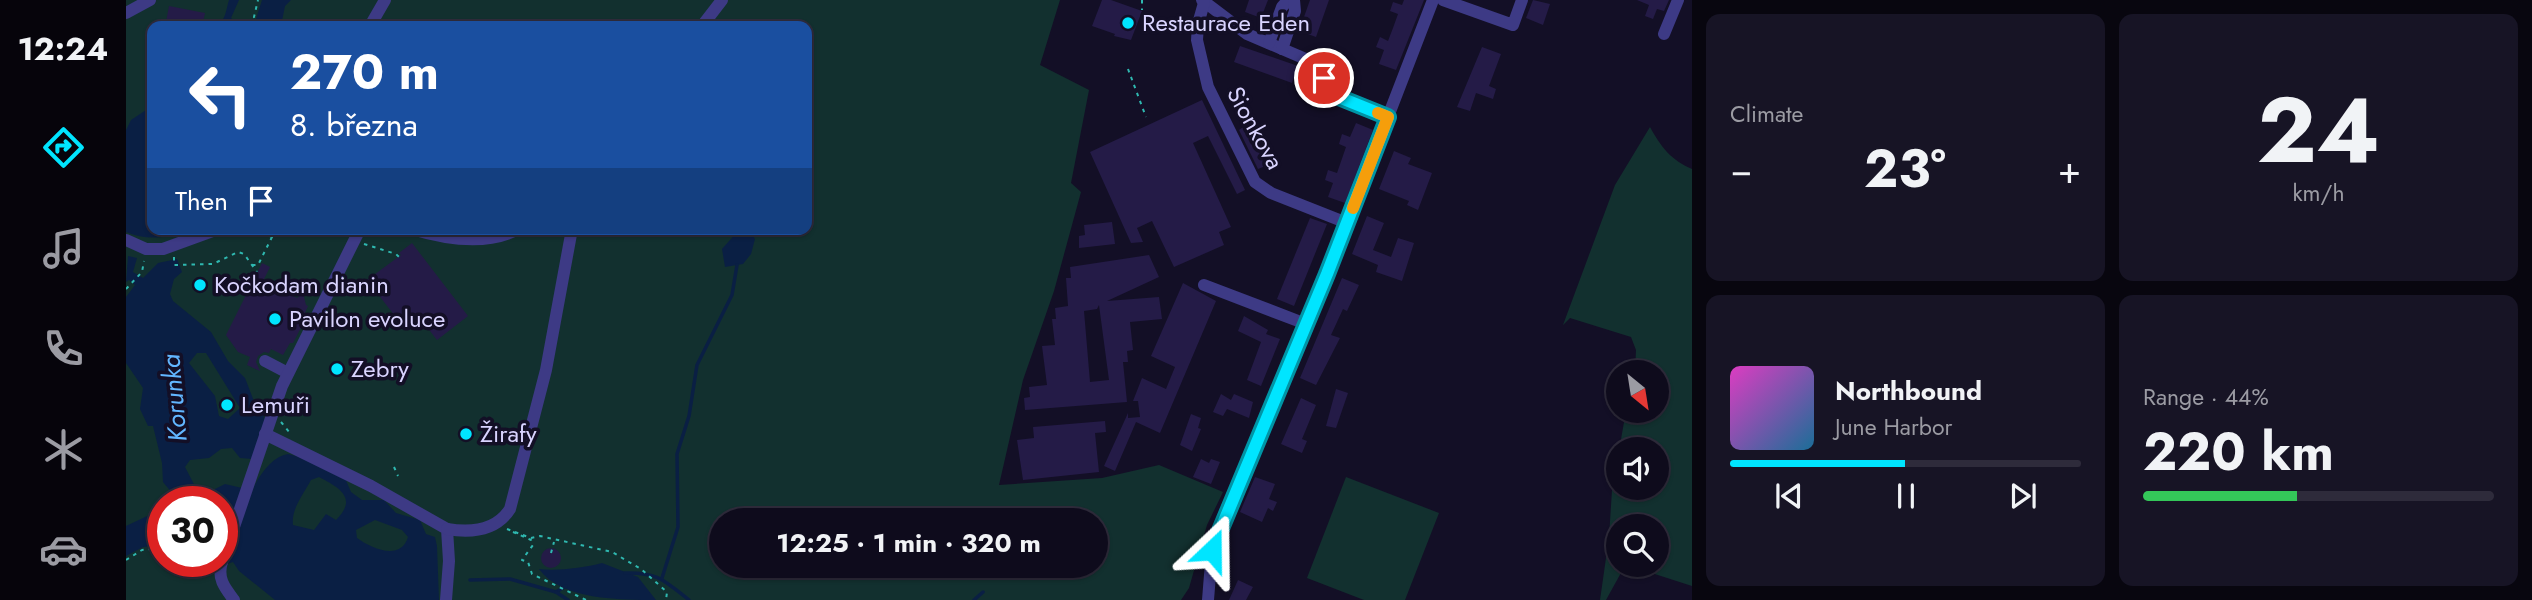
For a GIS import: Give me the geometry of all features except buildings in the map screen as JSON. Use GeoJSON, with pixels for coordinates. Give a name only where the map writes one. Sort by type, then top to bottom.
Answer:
{"type":"FeatureCollection","features":[{"type":"Feature","properties":{"kind":"street"},"geometry":{"type":"LineString","coordinates":[[126,13],[150,0]]}},
{"type":"Feature","properties":{"kind":"street"},"geometry":{"type":"LineString","coordinates":[[373,21],[385,0]]}},
{"type":"Feature","properties":{"kind":"street"},"geometry":{"type":"LineString","coordinates":[[706,21],[722,0]]}},
{"type":"Feature","properties":{"kind":"street"},"geometry":{"type":"LineString","coordinates":[[1275,46],[1282,7],[1288,0]]}},
{"type":"Feature","properties":{"kind":"street"},"geometry":{"type":"LineString","coordinates":[[1275,46],[1295,11],[1294,0]]}},
{"type":"Feature","properties":{"kind":"street"},"geometry":{"type":"LineString","coordinates":[[1205,598],[1212,550],[1347,223],[1433,0]]}},
{"type":"Feature","properties":{"kind":"street"},"geometry":{"type":"LineString","coordinates":[[1443,0],[1513,25],[1522,0]]}},
{"type":"Feature","properties":{"kind":"street"},"geometry":{"type":"LineString","coordinates":[[1664,34],[1678,0]]}},
{"type":"Feature","properties":{"kind":"street"},"geometry":{"type":"LineString","coordinates":[[1203,2],[1247,34],[1315,63],[1336,96],[1388,117]]}},
{"type":"Feature","properties":{"kind":"street","name":"Sionkova"},"geometry":{"type":"LineString","coordinates":[[1203,2],[1197,40],[1208,87],[1255,182],[1270,193],[1347,223]]}},
{"type":"Feature","properties":{"kind":"street"},"geometry":{"type":"LineString","coordinates":[[126,240],[146,249],[163,249],[202,235]]}},
{"type":"Feature","properties":{"kind":"street"},"geometry":{"type":"LineString","coordinates":[[238,514],[288,373],[358,235]]}},
{"type":"Feature","properties":{"kind":"street"},"geometry":{"type":"LineString","coordinates":[[442,235],[471,241],[504,235]]}},
{"type":"Feature","properties":{"kind":"street"},"geometry":{"type":"LineString","coordinates":[[265,434],[371,485],[447,529],[467,532],[488,527],[505,517],[510,509],[547,370],[571,235]]}},
{"type":"Feature","properties":{"kind":"street"},"geometry":{"type":"LineString","coordinates":[[1204,285],[1306,324]]}},
{"type":"Feature","properties":{"kind":"street"},"geometry":{"type":"LineString","coordinates":[[272,359],[288,373]]}},
{"type":"Feature","properties":{"kind":"street"},"geometry":{"type":"LineString","coordinates":[[446,600],[449,561],[447,529]]}},
{"type":"Feature","properties":{"kind":"street"},"geometry":{"type":"LineString","coordinates":[[220,577],[234,600]]}},
{"type":"Feature","properties":{"kind":"path"},"geometry":{"type":"LineString","coordinates":[[255,21],[258,0]]}},
{"type":"Feature","properties":{"kind":"path"},"geometry":{"type":"LineString","coordinates":[[1142,0],[1142,10]]}},
{"type":"Feature","properties":{"kind":"path"},"geometry":{"type":"LineString","coordinates":[[1128,69],[1146,117]]}},
{"type":"Feature","properties":{"kind":"path"},"geometry":{"type":"LineString","coordinates":[[268,235],[272,237]]}},
{"type":"Feature","properties":{"kind":"path"},"geometry":{"type":"LineString","coordinates":[[272,237],[276,235]]}},
{"type":"Feature","properties":{"kind":"path"},"geometry":{"type":"LineString","coordinates":[[280,235],[284,237]]}},
{"type":"Feature","properties":{"kind":"path"},"geometry":{"type":"LineString","coordinates":[[358,235],[396,254],[402,260]]}},
{"type":"Feature","properties":{"kind":"path"},"geometry":{"type":"LineString","coordinates":[[252,265],[258,265],[271,245],[272,237]]}},
{"type":"Feature","properties":{"kind":"path"},"geometry":{"type":"LineString","coordinates":[[126,289],[142,272],[146,251]]}},
{"type":"Feature","properties":{"kind":"path"},"geometry":{"type":"LineString","coordinates":[[174,262],[174,265],[214,264],[238,252],[244,254],[257,272]]}},
{"type":"Feature","properties":{"kind":"path"},"geometry":{"type":"LineString","coordinates":[[394,467],[398,477]]}},
{"type":"Feature","properties":{"kind":"path"},"geometry":{"type":"LineString","coordinates":[[586,600],[532,574],[528,562],[522,560],[533,545],[531,539],[502,527],[531,539],[540,536],[612,552],[650,577],[667,592],[666,600]]}},
{"type":"Feature","properties":{"kind":"path"},"geometry":{"type":"LineString","coordinates":[[551,553],[554,541]]}},
{"type":"Feature","properties":{"kind":"path"},"geometry":{"type":"LineString","coordinates":[[126,560],[147,550]]}},
{"type":"Feature","properties":{"kind":"green space"},"geometry":{"type":"Polygon","coordinates":[[[126,0],[1060,0],[1040,65],[1089,90],[1071,183],[1081,192],[1054,291],[1023,380],[999,485],[1102,478],[1159,465],[1223,492],[1207,525],[1189,588],[1181,600],[126,600],[126,0]]]}},
{"type":"Feature","properties":{"kind":"green space"},"geometry":{"type":"Polygon","coordinates":[[[1650,127],[1667,152],[1692,169],[1692,586],[1664,577],[1669,577],[1669,514],[1610,514],[1611,500],[1669,500],[1669,437],[1621,437],[1624,424],[1670,424],[1670,360],[1636,360],[1636,350],[1631,337],[1570,318],[1563,325],[1615,185],[1650,127]]]}},
{"type":"Feature","properties":{"kind":"green space"},"geometry":{"type":"Polygon","coordinates":[[[1346,477],[1439,513],[1405,600],[1364,600],[1307,578],[1346,477]]]}},
{"type":"Feature","properties":{"kind":"green space"},"geometry":{"type":"Polygon","coordinates":[[[1606,558],[1606,577],[1619,577],[1606,600],[1600,600],[1606,558]]]}},
{"type":"Feature","properties":{"kind":"water"},"geometry":{"type":"Polygon","coordinates":[[[229,0],[239,0],[231,18],[235,21],[222,21],[229,0]]]}},
{"type":"Feature","properties":{"kind":"water"},"geometry":{"type":"Polygon","coordinates":[[[262,0],[291,0],[285,6],[282,21],[246,21],[256,19],[262,0]]]}},
{"type":"Feature","properties":{"kind":"water"},"geometry":{"type":"Polygon","coordinates":[[[146,90],[147,235],[171,235],[151,238],[126,232],[126,130],[131,120],[146,110],[146,90]]]}},
{"type":"Feature","properties":{"kind":"water"},"geometry":{"type":"Polygon","coordinates":[[[734,235],[752,235],[755,239],[751,254],[743,264],[725,267],[722,249],[734,235]]]}},
{"type":"Feature","properties":{"kind":"water"},"geometry":{"type":"Polygon","coordinates":[[[128,256],[137,258],[133,272],[143,278],[158,263],[177,259],[182,272],[174,279],[170,294],[173,301],[211,332],[228,361],[245,378],[257,409],[263,414],[265,422],[252,459],[240,458],[232,448],[221,449],[209,458],[190,460],[185,467],[195,486],[166,486],[163,482],[162,463],[153,426],[148,426],[140,409],[143,388],[126,363],[126,297],[135,285],[129,280],[126,282],[128,256]],[[197,353],[189,363],[215,396],[219,416],[228,419],[240,408],[206,353],[197,353]]]}},
{"type":"Feature","properties":{"kind":"water"},"geometry":{"type":"Polygon","coordinates":[[[288,454],[300,457],[345,478],[351,492],[362,500],[384,500],[396,513],[420,520],[426,534],[435,537],[439,600],[275,600],[238,570],[238,524],[247,500],[265,469],[276,459],[288,454]],[[319,477],[311,480],[298,502],[293,525],[314,530],[326,514],[336,520],[346,506],[346,500],[344,494],[319,477]],[[375,520],[356,530],[357,538],[370,546],[393,551],[399,549],[408,537],[402,530],[375,520]]]}},
{"type":"Feature","properties":{"kind":"water"},"geometry":{"type":"Polygon","coordinates":[[[147,516],[147,547],[126,556],[126,526],[147,516]]]}},
{"type":"Feature","properties":{"kind":"water"},"geometry":{"type":"Polygon","coordinates":[[[602,563],[638,577],[656,600],[626,600],[576,592],[549,579],[539,569],[570,569],[602,563]]]}},
{"type":"Feature","properties":{"kind":"waterway"},"geometry":{"type":"LineString","coordinates":[[662,578],[678,527],[677,454],[689,416],[697,365],[732,295],[737,265]]}},
{"type":"Feature","properties":{"kind":"waterway","name":"Korunka"},"geometry":{"type":"LineString","coordinates":[[625,573],[653,576],[689,600]]}},
{"type":"Feature","properties":{"kind":"waterway","name":"Korunka"},"geometry":{"type":"LineString","coordinates":[[470,580],[510,579],[556,592],[566,586]]}},
{"type":"Feature","properties":{"kind":"waterway"},"geometry":{"type":"LineString","coordinates":[[556,592],[568,600]]}},
{"type":"Feature","properties":{"kind":"waterway"},"geometry":{"type":"LineString","coordinates":[[974,600],[983,592]]}},
{"type":"Feature","properties":{"kind":"slow traffic"},"geometry":{"type":"LineString","coordinates":[[1353,208],[1388,117],[1378,113]]}},
{"type":"Feature","properties":{"kind":"place","name":"Restaurace Eden"},"geometry":{"type":"Point","coordinates":[1128,23]}},
{"type":"Feature","properties":{"kind":"place","name":"Kočkodam dianin"},"geometry":{"type":"Point","coordinates":[200,285]}},
{"type":"Feature","properties":{"kind":"place","name":"Pavilon evoluce"},"geometry":{"type":"Point","coordinates":[275,319]}},
{"type":"Feature","properties":{"kind":"place","name":"Zebry"},"geometry":{"type":"Point","coordinates":[337,369]}},
{"type":"Feature","properties":{"kind":"place","name":"Lemuři"},"geometry":{"type":"Point","coordinates":[227,405]}},
{"type":"Feature","properties":{"kind":"place","name":"Žirafy"},"geometry":{"type":"Point","coordinates":[466,434]}},
{"type":"Feature","properties":{"kind":"route"},"geometry":{"type":"LineString","coordinates":[[1212,550],[1327,274],[1388,117],[1336,96],[1324,78]]}}]}
